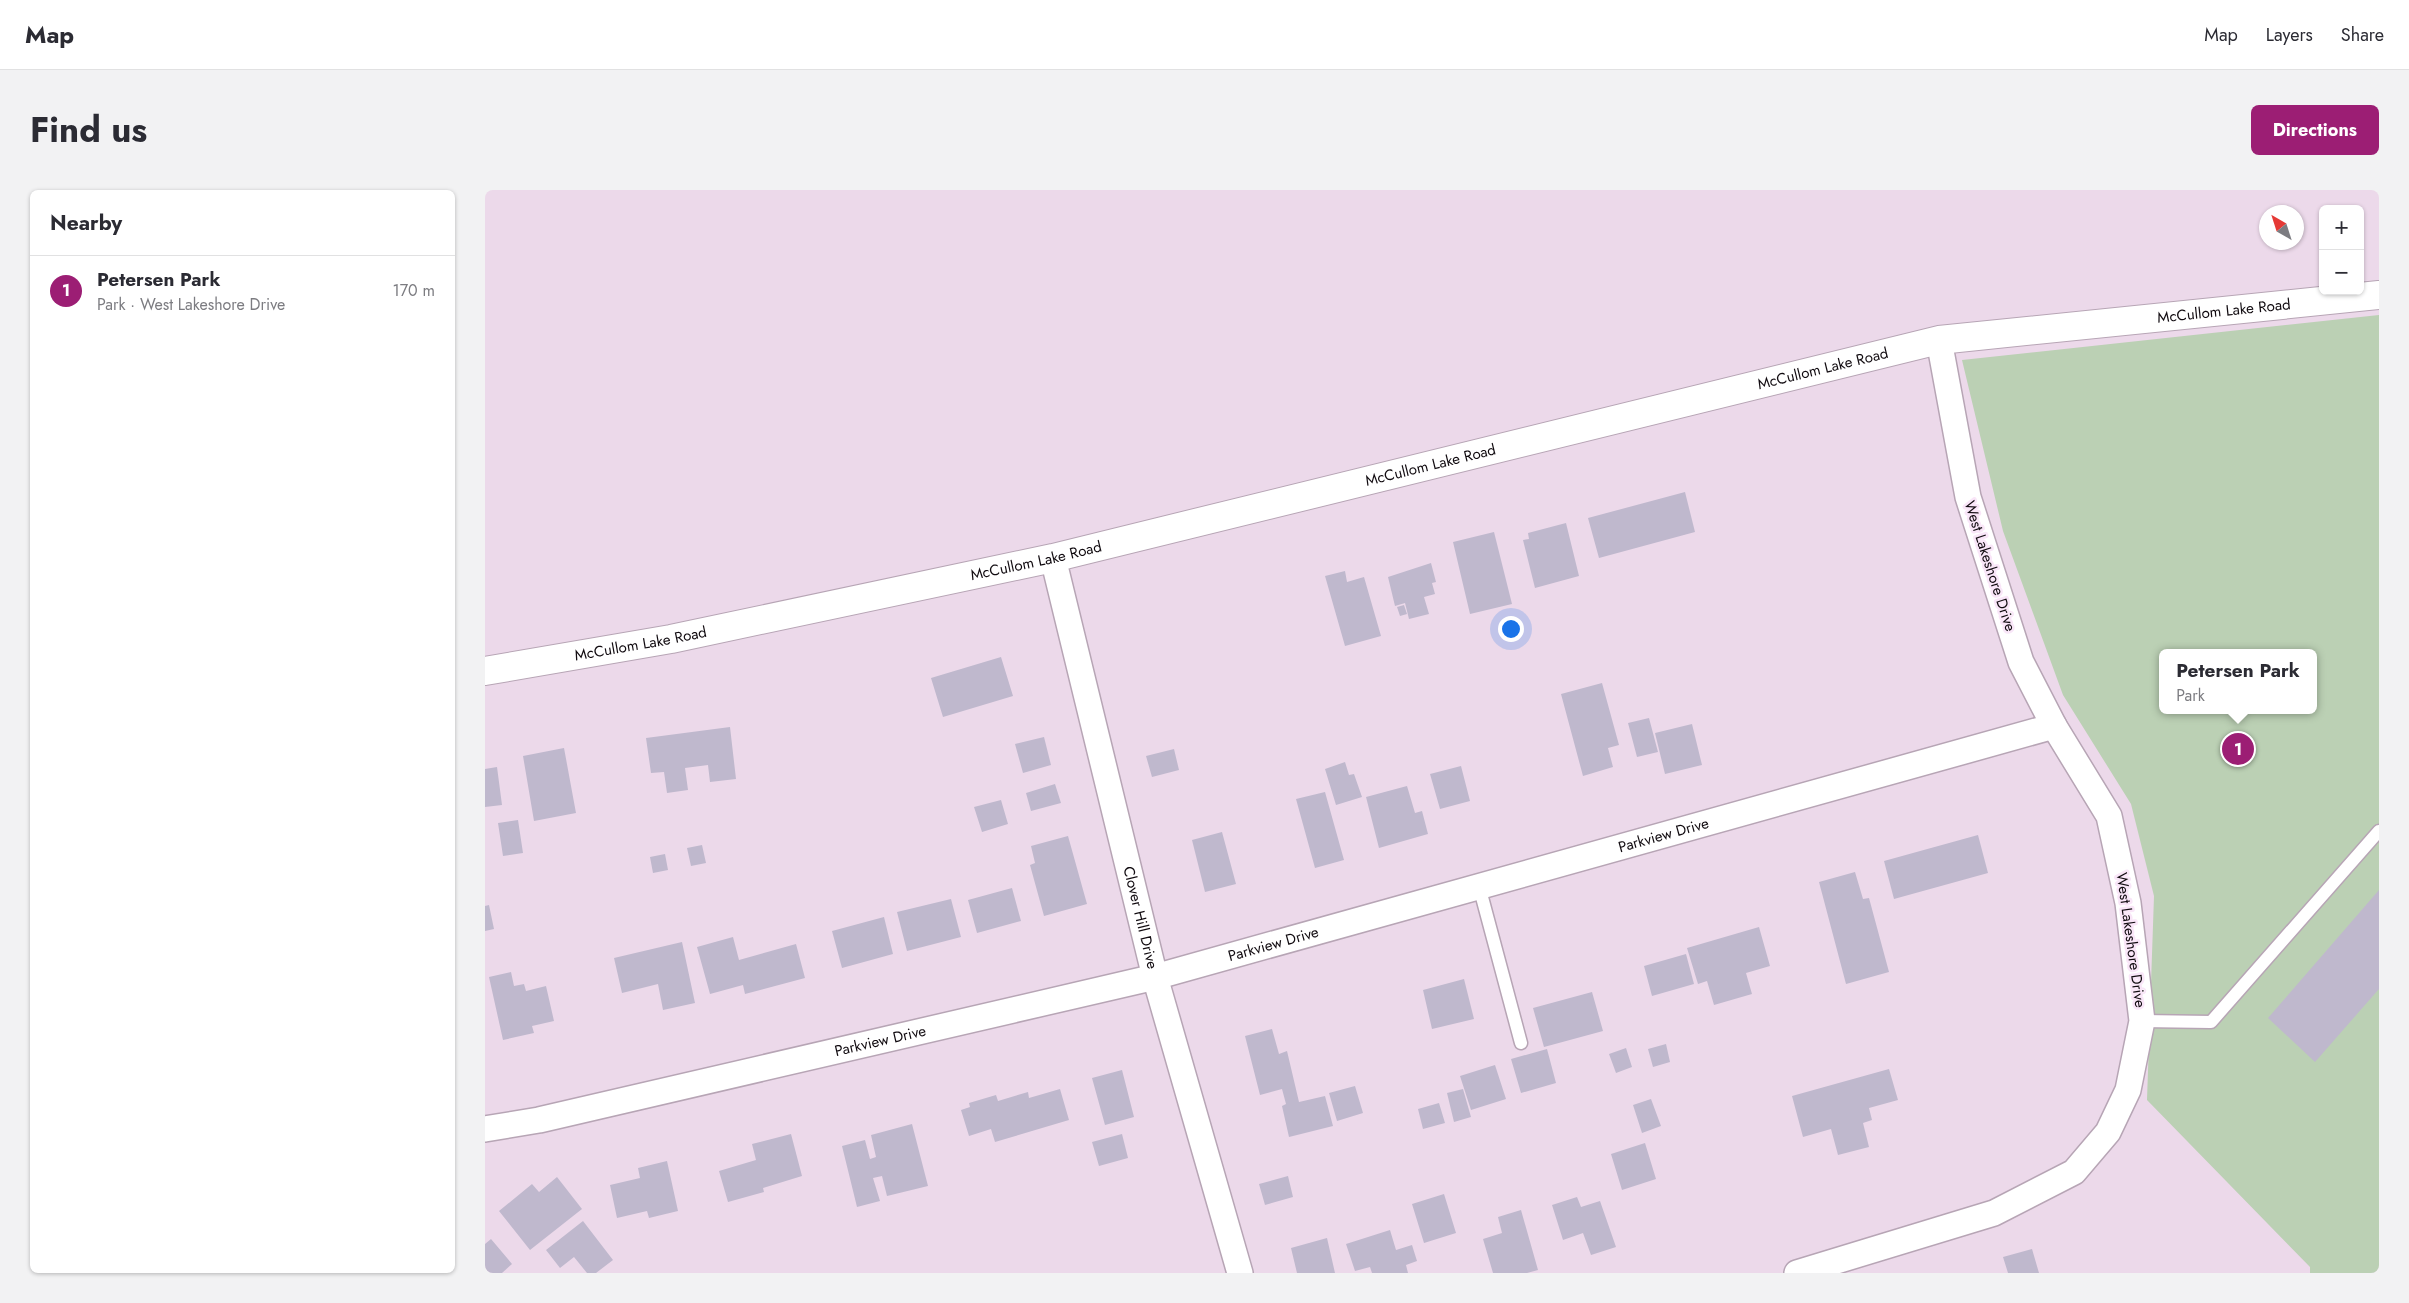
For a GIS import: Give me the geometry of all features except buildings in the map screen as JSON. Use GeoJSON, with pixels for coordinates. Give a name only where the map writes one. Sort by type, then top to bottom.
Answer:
{"type":"FeatureCollection","features":[{"type":"Feature","properties":{"kind":"street","name":"McCullom Lake Road"},"geometry":{"type":"LineString","coordinates":[[485,671],[671,639],[1053,558],[1939,340],[2379,295]]}},
{"type":"Feature","properties":{"kind":"street","name":"West Lakeshore Drive"},"geometry":{"type":"LineString","coordinates":[[1797,1273],[1994,1213],[2074,1172],[2108,1132],[2128,1090],[2142,1021],[2128,903],[2109,816],[2054,726],[2021,662],[1968,497],[1939,340]]}},
{"type":"Feature","properties":{"kind":"street","name":"Clover Hill Drive"},"geometry":{"type":"LineString","coordinates":[[1053,558],[1155,977],[1240,1273]]}},
{"type":"Feature","properties":{"kind":"street","name":"Parkview Drive"},"geometry":{"type":"LineString","coordinates":[[485,1129],[539,1120],[1155,977],[2054,726]]}},
{"type":"Feature","properties":{"kind":"lane"},"geometry":{"type":"LineString","coordinates":[[2142,1021],[2211,1022],[2379,831]]}},
{"type":"Feature","properties":{"kind":"lane"},"geometry":{"type":"LineString","coordinates":[[1479,886],[1521,1043]]}},
{"type":"Feature","properties":{"kind":"green space"},"geometry":{"type":"Polygon","coordinates":[[[2379,315],[2379,1273],[2310,1273],[2310,1267],[2147,1100],[2154,896],[2131,804],[2063,695],[2003,531],[1962,360],[2379,315]]]}},
{"type":"Feature","properties":{"kind":"place","name":"Petersen Park"},"geometry":{"type":"Point","coordinates":[2238,749]}}]}
